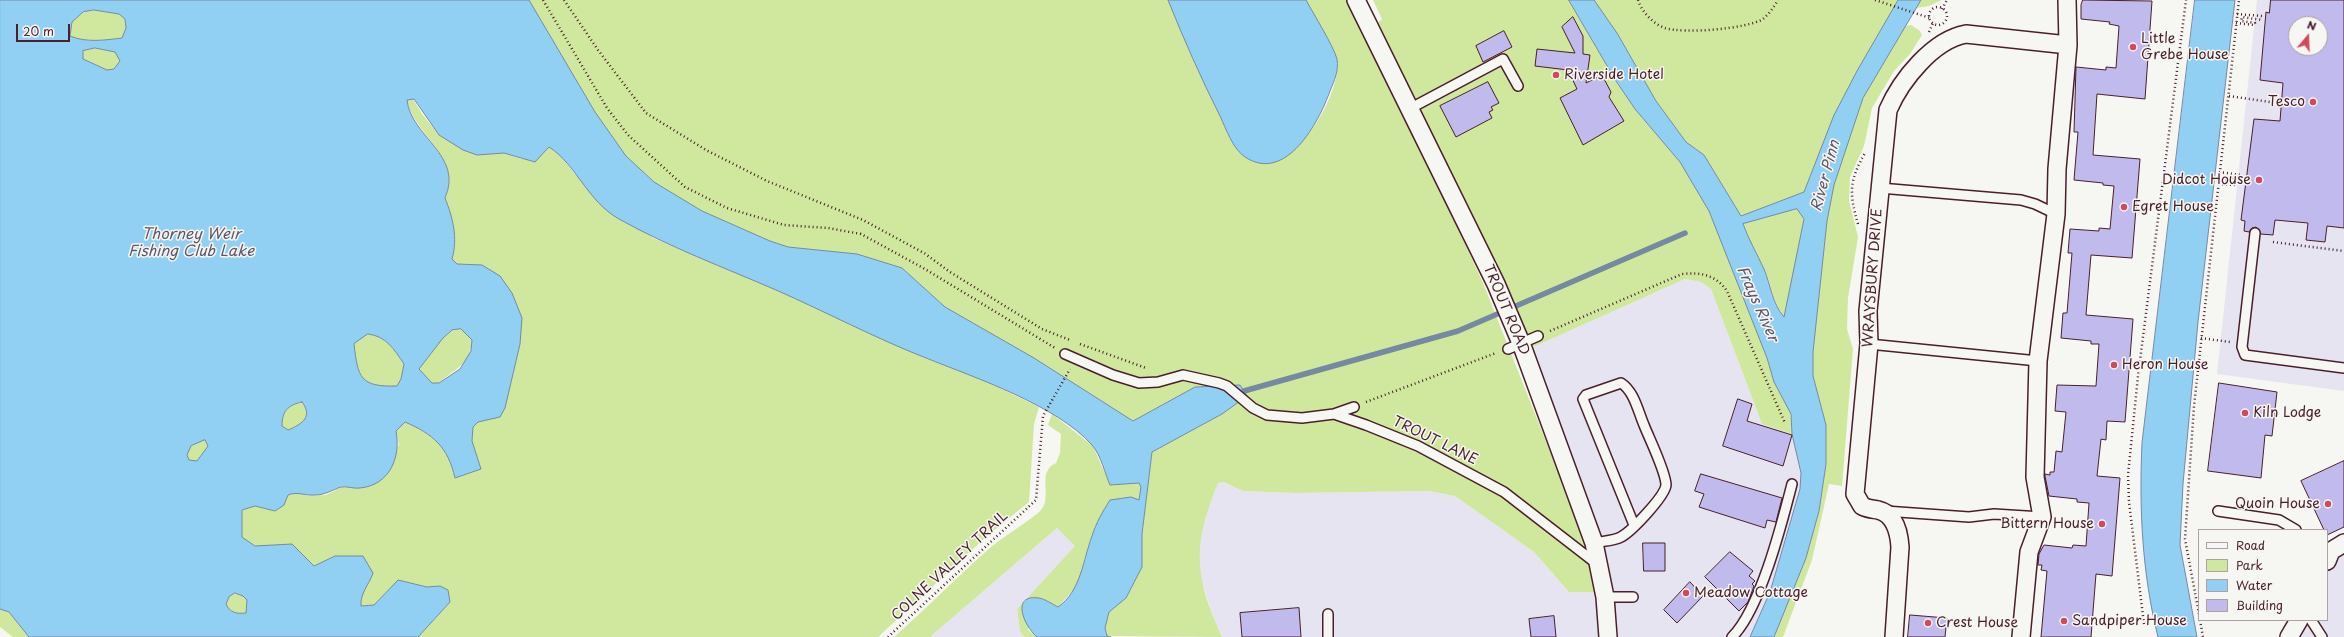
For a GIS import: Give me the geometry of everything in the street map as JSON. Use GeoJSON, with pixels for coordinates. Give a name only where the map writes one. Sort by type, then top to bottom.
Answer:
{"type":"FeatureCollection","features":[{"type":"Feature","properties":{"kind":"street","name":"TROUT ROAD"},"geometry":{"type":"LineString","coordinates":[[1356,0],[1411,108],[1496,284],[1515,342],[1594,543],[1597,564],[1605,597],[1608,637]]}},
{"type":"Feature","properties":{"kind":"street"},"geometry":{"type":"LineString","coordinates":[[2021,637],[2029,552],[2042,517],[2035,477],[2038,361],[2056,214],[2057,169],[2068,45],[2066,0]]}},
{"type":"Feature","properties":{"kind":"street","name":"WRAYSBURY DRIVE"},"geometry":{"type":"LineString","coordinates":[[1894,637],[1900,547],[1897,525],[1880,510],[1862,506],[1855,494],[1869,344],[1868,311],[1885,121],[1890,105],[1903,82],[1940,44],[1952,37],[1966,34],[2068,45]]}},
{"type":"Feature","properties":{"kind":"street"},"geometry":{"type":"LineString","coordinates":[[2289,637],[2298,621]]}},
{"type":"Feature","properties":{"kind":"lane"},"geometry":{"type":"LineString","coordinates":[[1411,108],[1503,59],[1518,86]]}},
{"type":"Feature","properties":{"kind":"lane"},"geometry":{"type":"LineString","coordinates":[[1880,188],[2021,200],[2035,204],[2056,214]]}},
{"type":"Feature","properties":{"kind":"lane"},"geometry":{"type":"LineString","coordinates":[[2255,233],[2242,347],[2244,355],[2344,368]]}},
{"type":"Feature","properties":{"kind":"lane"},"geometry":{"type":"LineString","coordinates":[[1515,342],[1538,336]]}},
{"type":"Feature","properties":{"kind":"lane"},"geometry":{"type":"LineString","coordinates":[[1869,344],[2038,361]]}},
{"type":"Feature","properties":{"kind":"lane"},"geometry":{"type":"LineString","coordinates":[[1065,354],[1132,381],[1147,383],[1169,379]]}},
{"type":"Feature","properties":{"kind":"lane","name":"TROUT LANE"},"geometry":{"type":"LineString","coordinates":[[1169,379],[1183,376],[1194,377],[1227,386],[1241,400],[1257,411],[1280,417],[1302,418],[1334,414],[1418,446],[1484,481],[1522,504],[1597,564]]}},
{"type":"Feature","properties":{"kind":"lane"},"geometry":{"type":"LineString","coordinates":[[1594,543],[1621,537],[1634,525],[1660,498],[1664,492],[1666,483],[1656,452],[1630,392],[1621,383],[1615,383],[1586,395],[1583,399],[1634,525]]}},
{"type":"Feature","properties":{"kind":"lane"},"geometry":{"type":"LineString","coordinates":[[1334,414],[1354,407]]}},
{"type":"Feature","properties":{"kind":"lane"},"geometry":{"type":"LineString","coordinates":[[1732,637],[1758,596],[1783,519],[1792,484]]}},
{"type":"Feature","properties":{"kind":"lane"},"geometry":{"type":"LineString","coordinates":[[1880,510],[1969,517],[1994,514],[2042,517]]}},
{"type":"Feature","properties":{"kind":"lane"},"geometry":{"type":"LineString","coordinates":[[2218,511],[2278,520],[2294,529]]}},
{"type":"Feature","properties":{"kind":"lane"},"geometry":{"type":"LineString","coordinates":[[1605,597],[1633,597]]}},
{"type":"Feature","properties":{"kind":"lane"},"geometry":{"type":"LineString","coordinates":[[1328,614],[1328,637]]}},
{"type":"Feature","properties":{"kind":"lane"},"geometry":{"type":"LineString","coordinates":[[2312,621],[2322,637]]}},
{"type":"Feature","properties":{"kind":"path"},"geometry":{"type":"LineString","coordinates":[[543,0],[611,113],[628,135],[685,187],[727,208],[784,225],[828,228],[861,234],[925,269],[1065,354]]}},
{"type":"Feature","properties":{"kind":"path"},"geometry":{"type":"LineString","coordinates":[[564,0],[598,50],[646,113],[706,150],[767,181],[815,199],[870,224],[924,253],[962,280],[1042,329],[1169,379]]}},
{"type":"Feature","properties":{"kind":"path"},"geometry":{"type":"LineString","coordinates":[[1638,0],[1644,12],[1659,25],[1666,29],[1690,31],[1710,30],[1757,22],[1768,15],[1778,0]]}},
{"type":"Feature","properties":{"kind":"path"},"geometry":{"type":"LineString","coordinates":[[1875,0],[1930,18],[1935,24],[1943,23],[1946,15],[1942,9]]}},
{"type":"Feature","properties":{"kind":"path"},"geometry":{"type":"LineString","coordinates":[[1942,9],[1947,0]]}},
{"type":"Feature","properties":{"kind":"path"},"geometry":{"type":"LineString","coordinates":[[2144,624],[2129,502],[2128,475],[2139,368],[2186,0]]}},
{"type":"Feature","properties":{"kind":"path"},"geometry":{"type":"LineString","coordinates":[[2198,609],[2185,539],[2194,406],[2239,0]]}},
{"type":"Feature","properties":{"kind":"path"},"geometry":{"type":"LineString","coordinates":[[1930,18],[1932,10],[1942,9]]}},
{"type":"Feature","properties":{"kind":"path"},"geometry":{"type":"LineString","coordinates":[[2236,23],[2254,25],[2255,23],[2242,21],[2242,17],[2262,18],[2238,14]]}},
{"type":"Feature","properties":{"kind":"path"},"geometry":{"type":"LineString","coordinates":[[2229,96],[2277,103]]}},
{"type":"Feature","properties":{"kind":"path"},"geometry":{"type":"LineString","coordinates":[[2218,184],[2234,185],[2235,182],[2223,180],[2223,177],[2241,177],[2219,172]]}},
{"type":"Feature","properties":{"kind":"path"},"geometry":{"type":"LineString","coordinates":[[2273,242],[2344,251]]}},
{"type":"Feature","properties":{"kind":"path"},"geometry":{"type":"LineString","coordinates":[[1538,336],[1682,274],[1704,274],[1715,279],[1727,291],[1785,423]]}},
{"type":"Feature","properties":{"kind":"path"},"geometry":{"type":"LineString","coordinates":[[1354,407],[1515,342]]}},
{"type":"Feature","properties":{"kind":"path","name":"COLNE VALLEY TRAIL"},"geometry":{"type":"LineString","coordinates":[[888,637],[1036,500],[1043,416],[1068,372]]}},
{"type":"Feature","properties":{"kind":"path"},"geometry":{"type":"LineString","coordinates":[[2200,621],[2203,637]]}},
{"type":"Feature","properties":{"kind":"shaded area"},"geometry":{"type":"Polygon","coordinates":[[[2257,0],[2344,0],[2344,391],[2217,374],[2257,0]]]}},
{"type":"Feature","properties":{"kind":"shaded area"},"geometry":{"type":"Polygon","coordinates":[[[1685,279],[1701,282],[1711,289],[1762,424],[1792,434],[1801,473],[1800,489],[1770,592],[1750,637],[1609,637],[1529,349],[1685,279]]]}},
{"type":"Feature","properties":{"kind":"shaded area"},"geometry":{"type":"Polygon","coordinates":[[[1224,482],[1243,491],[1294,493],[1429,491],[1455,496],[1534,552],[1569,592],[1599,592],[1604,637],[1222,637],[1214,620],[1199,572],[1199,544],[1207,510],[1218,483],[1224,482]]]}},
{"type":"Feature","properties":{"kind":"shaded area"},"geometry":{"type":"Polygon","coordinates":[[[1057,528],[1076,546],[1017,609],[1020,632],[1025,637],[930,637],[1057,528]]]}},
{"type":"Feature","properties":{"kind":"shaded area"},"geometry":{"type":"Polygon","coordinates":[[[2344,546],[2344,637],[2292,637],[2300,621],[2328,621],[2328,567],[2344,546]]]}},
{"type":"Feature","properties":{"kind":"green space"},"geometry":{"type":"Polygon","coordinates":[[[529,0],[1168,0],[1193,59],[1233,144],[1245,157],[1262,163],[1279,159],[1295,148],[1310,132],[1322,113],[1331,93],[1337,74],[1337,59],[1335,54],[1328,38],[1306,0],[1350,0],[1391,81],[1483,283],[1586,542],[1599,592],[1569,592],[1534,552],[1455,496],[1429,491],[1294,493],[1243,491],[1224,482],[1218,483],[1204,525],[1200,543],[1202,578],[1206,596],[1222,637],[1107,636],[1105,628],[1109,612],[1126,598],[1142,567],[1142,534],[1152,452],[1222,414],[1240,400],[1268,414],[1296,419],[1340,413],[1355,409],[1353,404],[1310,416],[1283,415],[1270,412],[1243,398],[1247,396],[1240,385],[1195,387],[1133,421],[1034,358],[945,307],[902,268],[857,254],[788,247],[770,241],[702,211],[654,182],[626,156],[595,112],[529,0]]]}},
{"type":"Feature","properties":{"kind":"green space"},"geometry":{"type":"Polygon","coordinates":[[[1373,0],[1569,0],[1616,81],[1635,109],[1680,162],[1709,209],[1767,358],[1777,389],[1790,408],[1792,434],[1762,424],[1711,289],[1701,282],[1685,279],[1529,349],[1373,27],[1382,19],[1373,0]]]}},
{"type":"Feature","properties":{"kind":"green space"},"geometry":{"type":"Polygon","coordinates":[[[1594,0],[1898,0],[1846,94],[1824,142],[1804,192],[1741,216],[1704,155],[1686,142],[1656,101],[1617,33],[1594,0]]]}},
{"type":"Feature","properties":{"kind":"green space"},"geometry":{"type":"Polygon","coordinates":[[[1921,0],[1942,0],[1929,6],[1916,8],[1921,0]]]}},
{"type":"Feature","properties":{"kind":"green space"},"geometry":{"type":"Polygon","coordinates":[[[94,10],[119,14],[125,19],[126,28],[122,38],[83,40],[70,36],[72,22],[83,12],[94,10]]]}},
{"type":"Feature","properties":{"kind":"green space"},"geometry":{"type":"Polygon","coordinates":[[[1911,25],[1920,31],[1922,35],[1910,54],[1894,71],[1872,108],[1864,146],[1850,177],[1849,201],[1858,237],[1848,298],[1847,329],[1853,349],[1842,486],[1829,484],[1812,560],[1783,637],[1773,637],[1806,558],[1819,511],[1826,464],[1826,425],[1813,376],[1813,352],[1827,221],[1834,185],[1863,98],[1906,26],[1911,25]]]}},
{"type":"Feature","properties":{"kind":"green space"},"geometry":{"type":"Polygon","coordinates":[[[95,48],[115,52],[120,61],[114,69],[107,70],[83,59],[83,51],[95,48]]]}},
{"type":"Feature","properties":{"kind":"green space"},"geometry":{"type":"Polygon","coordinates":[[[413,99],[422,114],[439,135],[477,155],[504,153],[522,159],[541,154],[549,147],[559,153],[574,173],[653,238],[777,290],[925,358],[975,376],[1039,407],[1034,424],[1029,502],[986,537],[878,637],[418,637],[450,602],[440,586],[427,587],[398,580],[374,605],[361,606],[360,596],[369,583],[363,556],[335,556],[314,566],[299,552],[288,546],[255,546],[242,537],[242,510],[255,506],[275,511],[283,505],[288,495],[297,492],[308,496],[326,495],[342,487],[360,488],[399,445],[396,431],[405,422],[424,431],[438,443],[448,458],[455,478],[481,469],[472,441],[473,427],[513,374],[520,344],[469,264],[457,264],[452,259],[455,236],[445,198],[449,183],[448,170],[443,158],[411,113],[407,100],[413,99]]]}},
{"type":"Feature","properties":{"kind":"green space"},"geometry":{"type":"Polygon","coordinates":[[[1797,209],[1804,219],[1785,318],[1778,306],[1767,275],[1743,224],[1797,209]]]}},
{"type":"Feature","properties":{"kind":"green space"},"geometry":{"type":"Polygon","coordinates":[[[461,329],[472,341],[468,356],[461,365],[439,383],[432,383],[419,369],[443,338],[452,330],[461,329]]]}},
{"type":"Feature","properties":{"kind":"green space"},"geometry":{"type":"Polygon","coordinates":[[[368,334],[385,340],[393,348],[404,364],[401,379],[397,386],[378,387],[371,385],[362,376],[357,364],[354,344],[368,334]]]}},
{"type":"Feature","properties":{"kind":"green space"},"geometry":{"type":"Polygon","coordinates":[[[302,402],[307,411],[305,419],[298,425],[288,430],[282,426],[284,413],[289,407],[302,402]]]}},
{"type":"Feature","properties":{"kind":"green space"},"geometry":{"type":"Polygon","coordinates":[[[1052,414],[1093,446],[1110,485],[1139,483],[1141,487],[1139,500],[1110,500],[1092,535],[1077,586],[1058,607],[1040,598],[1028,630],[1037,637],[1025,637],[1020,632],[1017,609],[1075,546],[1057,528],[930,637],[894,637],[991,547],[1038,513],[1043,507],[1046,494],[1046,473],[1050,467],[1056,463],[1060,453],[1061,434],[1048,425],[1052,414]]]}},
{"type":"Feature","properties":{"kind":"green space"},"geometry":{"type":"Polygon","coordinates":[[[205,439],[208,446],[197,461],[189,460],[187,455],[191,446],[205,439]]]}},
{"type":"Feature","properties":{"kind":"green space"},"geometry":{"type":"Polygon","coordinates":[[[235,593],[243,596],[247,600],[247,613],[234,612],[226,604],[229,597],[235,593]]]}},
{"type":"Feature","properties":{"kind":"green space"},"geometry":{"type":"Polygon","coordinates":[[[0,609],[9,612],[29,637],[13,637],[0,627],[0,609]]]}},
{"type":"Feature","properties":{"kind":"water","name":"Thorney Weir Fishing Club Lake"},"geometry":{"type":"Polygon","coordinates":[[[0,0],[529,0],[595,112],[626,156],[654,182],[702,211],[770,241],[788,247],[857,254],[902,268],[945,307],[1034,358],[1133,421],[1195,387],[1240,385],[1247,396],[1222,414],[1152,452],[1142,534],[1142,567],[1126,598],[1109,612],[1105,628],[1107,636],[1111,637],[1037,637],[1024,619],[1022,606],[1025,601],[1030,598],[1039,598],[1058,607],[1066,600],[1072,593],[1076,584],[1094,531],[1107,504],[1110,500],[1131,497],[1139,500],[1141,487],[1139,483],[1110,485],[1100,459],[1092,445],[1077,431],[1058,417],[1037,405],[991,384],[888,342],[776,290],[677,248],[619,219],[598,203],[567,163],[549,147],[535,162],[504,153],[477,155],[463,150],[439,135],[414,99],[407,100],[417,125],[435,147],[448,170],[449,183],[445,198],[455,236],[452,259],[457,264],[482,265],[500,276],[512,293],[522,318],[520,344],[505,408],[500,417],[478,422],[473,427],[472,441],[481,469],[455,478],[448,458],[438,443],[424,431],[405,422],[396,431],[397,450],[395,460],[386,476],[379,481],[370,486],[360,488],[341,487],[319,495],[288,495],[284,505],[275,511],[255,506],[242,510],[242,537],[255,546],[292,544],[314,566],[335,556],[363,556],[373,573],[363,593],[361,606],[374,605],[398,580],[427,587],[440,586],[448,590],[450,602],[418,637],[29,637],[9,612],[0,609],[0,0]],[[94,10],[83,12],[72,22],[70,36],[83,40],[122,38],[126,28],[125,19],[119,14],[94,10]],[[95,48],[83,51],[83,59],[107,70],[114,69],[120,61],[115,52],[95,48]],[[461,329],[452,330],[443,338],[419,369],[432,383],[439,383],[460,369],[471,351],[472,340],[461,329]],[[368,334],[354,344],[357,365],[363,378],[368,382],[375,385],[397,386],[401,379],[404,364],[393,348],[385,340],[368,334]],[[302,402],[293,405],[286,410],[283,417],[282,426],[288,430],[298,425],[305,419],[307,411],[302,402]],[[205,440],[191,446],[187,455],[189,460],[197,461],[208,446],[205,440]],[[235,593],[229,597],[226,604],[234,612],[246,613],[247,600],[243,596],[235,593]]]}},
{"type":"Feature","properties":{"kind":"water"},"geometry":{"type":"Polygon","coordinates":[[[1168,0],[1306,0],[1332,47],[1337,59],[1337,68],[1336,76],[1318,118],[1299,146],[1287,156],[1274,162],[1260,163],[1245,157],[1233,144],[1199,73],[1168,0]]]}},
{"type":"Feature","properties":{"kind":"water"},"geometry":{"type":"Polygon","coordinates":[[[1569,0],[1594,0],[1617,33],[1656,101],[1686,142],[1704,155],[1741,216],[1804,192],[1834,115],[1857,71],[1898,0],[1921,0],[1863,98],[1834,185],[1827,221],[1813,352],[1813,376],[1826,425],[1826,464],[1819,511],[1806,558],[1774,637],[1750,637],[1770,592],[1800,489],[1801,473],[1792,434],[1791,414],[1774,382],[1767,358],[1709,211],[1680,162],[1635,109],[1616,81],[1569,0]],[[1797,209],[1743,224],[1764,269],[1777,306],[1784,317],[1804,219],[1797,209]]]}},
{"type":"Feature","properties":{"kind":"water"},"geometry":{"type":"Polygon","coordinates":[[[2195,0],[2235,0],[2198,322],[2183,484],[2180,545],[2197,637],[2158,637],[2148,589],[2145,565],[2141,492],[2142,443],[2195,0]]]}},
{"type":"Feature","properties":{"kind":"building"},"geometry":{"type":"Polygon","coordinates":[[[2083,0],[2152,1],[2145,99],[2097,94],[2093,155],[2140,159],[2132,258],[2091,255],[2086,315],[2133,319],[2125,422],[2107,421],[2106,440],[2101,439],[2097,476],[2120,478],[2112,576],[2096,574],[2091,637],[2041,637],[2047,571],[2041,570],[2042,565],[2038,565],[2039,554],[2044,545],[2072,548],[2073,545],[2086,546],[2089,503],[2077,502],[2077,499],[2049,496],[2045,476],[2045,474],[2050,475],[2050,472],[2054,472],[2056,451],[2062,452],[2066,412],[2055,411],[2057,385],[2096,386],[2099,344],[2091,344],[2091,341],[2061,338],[2063,313],[2067,313],[2072,253],[2068,253],[2070,229],[2099,231],[2099,228],[2110,229],[2114,186],[2103,185],[2103,183],[2074,180],[2078,132],[2074,132],[2076,67],[2106,70],[2106,67],[2116,68],[2119,26],[2109,24],[2110,22],[2081,19],[2081,5],[2083,0]]]}},
{"type":"Feature","properties":{"kind":"building","name":"Tesco"},"geometry":{"type":"Polygon","coordinates":[[[2271,0],[2344,0],[2344,228],[2327,226],[2325,242],[2306,240],[2308,223],[2275,220],[2273,235],[2261,234],[2256,227],[2252,228],[2249,232],[2244,231],[2245,221],[2241,220],[2254,119],[2280,121],[2283,83],[2260,80],[2266,12],[2269,13],[2271,0]]]}},
{"type":"Feature","properties":{"kind":"building"},"geometry":{"type":"Polygon","coordinates":[[[1573,17],[1583,36],[1583,54],[1590,55],[1586,83],[1602,75],[1611,92],[1609,97],[1624,121],[1583,145],[1560,98],[1577,89],[1568,70],[1535,66],[1537,49],[1575,53],[1562,27],[1573,17]]]}},
{"type":"Feature","properties":{"kind":"building"},"geometry":{"type":"Polygon","coordinates":[[[1504,31],[1512,47],[1483,62],[1476,46],[1504,31]]]}},
{"type":"Feature","properties":{"kind":"building"},"geometry":{"type":"Polygon","coordinates":[[[1488,82],[1499,103],[1491,107],[1493,110],[1489,112],[1492,118],[1456,137],[1440,106],[1488,82]]]}},
{"type":"Feature","properties":{"kind":"building","name":"Kiln Lodge"},"geometry":{"type":"Polygon","coordinates":[[[2219,383],[2277,392],[2272,436],[2265,435],[2261,478],[2208,471],[2219,383]]]}},
{"type":"Feature","properties":{"kind":"building"},"geometry":{"type":"Polygon","coordinates":[[[1738,399],[1752,404],[1747,421],[1792,435],[1783,466],[1723,446],[1738,399]]]}},
{"type":"Feature","properties":{"kind":"building","name":"Quoin House"},"geometry":{"type":"Polygon","coordinates":[[[2344,461],[2344,527],[2328,535],[2328,529],[2324,529],[2301,481],[2344,461]]]}},
{"type":"Feature","properties":{"kind":"building"},"geometry":{"type":"Polygon","coordinates":[[[1701,474],[1782,498],[1776,522],[1767,520],[1765,528],[1699,507],[1704,494],[1695,491],[1701,474]]]}},
{"type":"Feature","properties":{"kind":"building"},"geometry":{"type":"Polygon","coordinates":[[[1643,543],[1665,543],[1665,571],[1644,571],[1643,543]]]}},
{"type":"Feature","properties":{"kind":"building"},"geometry":{"type":"Polygon","coordinates":[[[1730,552],[1753,571],[1749,576],[1755,581],[1752,584],[1754,586],[1748,602],[1739,611],[1705,577],[1730,552]]]}},
{"type":"Feature","properties":{"kind":"building","name":"Meadow Cottage"},"geometry":{"type":"Polygon","coordinates":[[[1690,582],[1703,596],[1677,623],[1664,610],[1690,582]]]}},
{"type":"Feature","properties":{"kind":"building"},"geometry":{"type":"Polygon","coordinates":[[[1299,608],[1301,637],[1242,637],[1240,613],[1299,608]]]}},
{"type":"Feature","properties":{"kind":"building"},"geometry":{"type":"Polygon","coordinates":[[[1910,615],[1947,618],[1945,637],[1908,637],[1910,615]]]}},
{"type":"Feature","properties":{"kind":"building"},"geometry":{"type":"Polygon","coordinates":[[[1554,616],[1556,637],[1531,637],[1529,619],[1554,616]]]}},
{"type":"Feature","properties":{"kind":"waterway"},"geometry":{"type":"LineString","coordinates":[[1244,391],[1458,331],[1685,233]]}},
{"type":"Feature","properties":{"kind":"place","name":"Little Grebe House"},"geometry":{"type":"Point","coordinates":[2133,47]}},
{"type":"Feature","properties":{"kind":"place","name":"Riverside Hotel"},"geometry":{"type":"Point","coordinates":[1556,75]}},
{"type":"Feature","properties":{"kind":"place","name":"Tesco"},"geometry":{"type":"Point","coordinates":[2313,102]}},
{"type":"Feature","properties":{"kind":"place","name":"Didcot House"},"geometry":{"type":"Point","coordinates":[2259,180]}},
{"type":"Feature","properties":{"kind":"place","name":"Egret House"},"geometry":{"type":"Point","coordinates":[2124,207]}},
{"type":"Feature","properties":{"kind":"place","name":"Heron House"},"geometry":{"type":"Point","coordinates":[2114,365]}},
{"type":"Feature","properties":{"kind":"place","name":"Kiln Lodge"},"geometry":{"type":"Point","coordinates":[2245,413]}},
{"type":"Feature","properties":{"kind":"place","name":"Quoin House"},"geometry":{"type":"Point","coordinates":[2328,504]}},
{"type":"Feature","properties":{"kind":"place","name":"Bittern House"},"geometry":{"type":"Point","coordinates":[2102,524]}},
{"type":"Feature","properties":{"kind":"place","name":"Meadow Cottage"},"geometry":{"type":"Point","coordinates":[1686,593]}},
{"type":"Feature","properties":{"kind":"place","name":"Sandpiper House"},"geometry":{"type":"Point","coordinates":[2064,621]}},
{"type":"Feature","properties":{"kind":"place","name":"Crest House"},"geometry":{"type":"Point","coordinates":[1928,623]}},
{"type":"Feature","properties":{"kind":"water label","name":"River Pinn"},"geometry":{"type":"Point","coordinates":[1826,176]}},
{"type":"Feature","properties":{"kind":"water label","name":"Frays River"},"geometry":{"type":"Point","coordinates":[1757,304]}}]}
